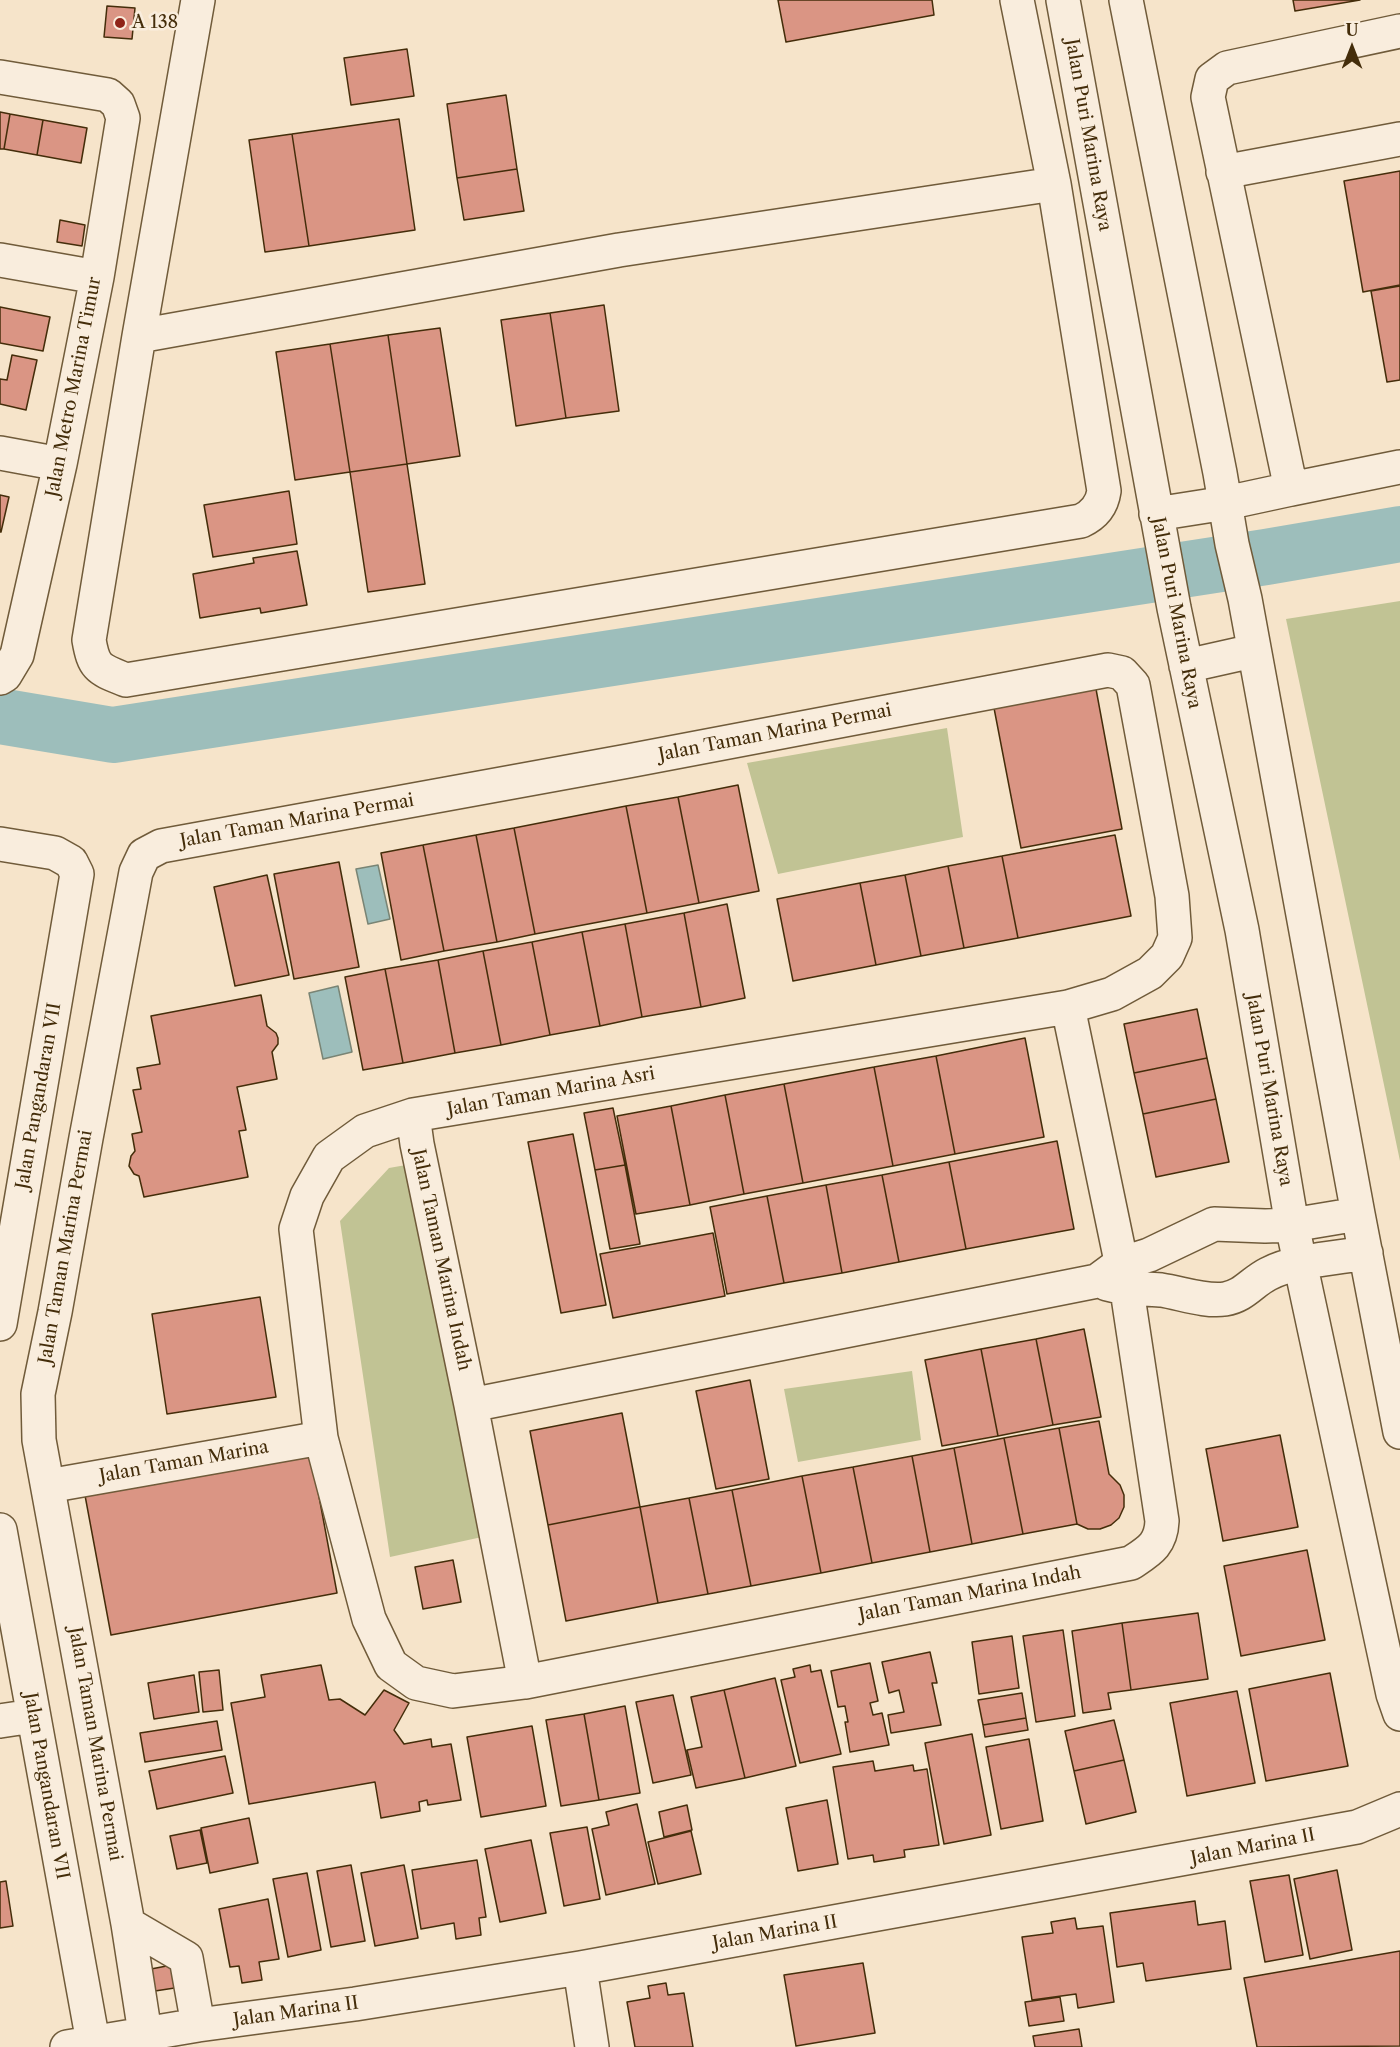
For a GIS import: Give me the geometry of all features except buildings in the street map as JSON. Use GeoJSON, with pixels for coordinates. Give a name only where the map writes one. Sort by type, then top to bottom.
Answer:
{"type":"FeatureCollection","features":[{"type":"Feature","properties":{"kind":"street"},"geometry":{"type":"LineString","coordinates":[[198,0],[89,640],[93,661],[106,672],[126,680],[1087,518],[1101,504],[1104,491],[1054,184],[1017,0]]}},
{"type":"Feature","properties":{"kind":"street","name":"Jalan Puri Marina Raya"},"geometry":{"type":"LineString","coordinates":[[1064,0],[1156,514],[1242,930],[1292,1225],[1393,1694],[1400,1714]]}},
{"type":"Feature","properties":{"kind":"street"},"geometry":{"type":"LineString","coordinates":[[1126,0],[1226,503],[1232,544],[1245,598],[1253,651],[1400,1432]]}},
{"type":"Feature","properties":{"kind":"street"},"geometry":{"type":"LineString","coordinates":[[1291,489],[1222,172],[1208,97],[1212,79],[1227,68],[1400,31]]}},
{"type":"Feature","properties":{"kind":"street","name":"Jalan Metro Marina Timur"},"geometry":{"type":"LineString","coordinates":[[0,77],[108,95],[118,104],[123,118],[97,277],[60,464],[16,655],[5,675],[0,678]]}},
{"type":"Feature","properties":{"kind":"street"},"geometry":{"type":"LineString","coordinates":[[1222,172],[1400,139]]}},
{"type":"Feature","properties":{"kind":"street"},"geometry":{"type":"LineString","coordinates":[[139,336],[619,250],[1054,184]]}},
{"type":"Feature","properties":{"kind":"street"},"geometry":{"type":"LineString","coordinates":[[0,260],[97,277]]}},
{"type":"Feature","properties":{"kind":"street"},"geometry":{"type":"LineString","coordinates":[[0,453],[60,464]]}},
{"type":"Feature","properties":{"kind":"street"},"geometry":{"type":"LineString","coordinates":[[1156,514],[1226,503],[1400,468]]}},
{"type":"Feature","properties":{"kind":"street"},"geometry":{"type":"LineString","coordinates":[[1186,666],[1253,651]]}},
{"type":"Feature","properties":{"kind":"street","name":"Jalan Taman Marina Permai"},"geometry":{"type":"LineString","coordinates":[[145,2033],[128,1924],[39,1440],[38,1394],[136,872],[144,855],[161,846],[1108,670],[1122,673],[1133,685],[1173,896],[1175,938],[1167,956],[1150,973],[1112,994],[1068,1006]]}},
{"type":"Feature","properties":{"kind":"street","name":"Jalan Pangandaran VII"},"geometry":{"type":"LineString","coordinates":[[0,844],[55,853],[71,862],[77,874],[0,1324]]}},
{"type":"Feature","properties":{"kind":"street","name":"Jalan Taman Marina Asri"},"geometry":{"type":"LineString","coordinates":[[321,1438],[296,1229],[307,1196],[329,1157],[364,1131],[413,1115],[1068,1006]]}},
{"type":"Feature","properties":{"kind":"street","name":"Jalan Taman Marina Indah"},"geometry":{"type":"LineString","coordinates":[[321,1438],[369,1619],[391,1665],[416,1683],[453,1691],[525,1682],[1131,1563],[1158,1541],[1162,1521],[1114,1278],[1068,1006]]}},
{"type":"Feature","properties":{"kind":"street","name":"Jalan Taman Marina Indah"},"geometry":{"type":"LineString","coordinates":[[413,1115],[525,1682]]}},
{"type":"Feature","properties":{"kind":"street"},"geometry":{"type":"LineString","coordinates":[[471,1405],[1114,1278],[1149,1255],[1214,1224],[1292,1225],[1358,1214]]}},
{"type":"Feature","properties":{"kind":"street"},"geometry":{"type":"LineString","coordinates":[[1114,1278],[1159,1290],[1225,1299],[1246,1291],[1267,1274],[1300,1264],[1366,1253]]}},
{"type":"Feature","properties":{"kind":"street","name":"Jalan Taman Marina"},"geometry":{"type":"LineString","coordinates":[[48,1486],[321,1438]]}},
{"type":"Feature","properties":{"kind":"street","name":"Jalan Pangandaran VII"},"geometry":{"type":"LineString","coordinates":[[0,1530],[33,1716],[80,2045]]}},
{"type":"Feature","properties":{"kind":"street"},"geometry":{"type":"LineString","coordinates":[[0,1721],[33,1716]]}},
{"type":"Feature","properties":{"kind":"street","name":"Jalan Marina II"},"geometry":{"type":"LineString","coordinates":[[80,2045],[145,2033],[355,2004],[580,1968],[1281,1842],[1357,1827],[1400,1809]]}},
{"type":"Feature","properties":{"kind":"street"},"geometry":{"type":"LineString","coordinates":[[128,1924],[186,1958],[198,2025]]}},
{"type":"Feature","properties":{"kind":"street"},"geometry":{"type":"LineString","coordinates":[[580,1968],[592,2047]]}},
{"type":"Feature","properties":{"kind":"green space"},"geometry":{"type":"Polygon","coordinates":[[[1400,601],[1400,1161],[1286,619],[1400,601]]]}},
{"type":"Feature","properties":{"kind":"green space"},"geometry":{"type":"Polygon","coordinates":[[[947,728],[963,837],[778,874],[747,763],[947,728]]]}},
{"type":"Feature","properties":{"kind":"green space"},"geometry":{"type":"Polygon","coordinates":[[[423,1162],[482,1537],[390,1557],[340,1221],[389,1168],[423,1162]]]}},
{"type":"Feature","properties":{"kind":"green space"},"geometry":{"type":"Polygon","coordinates":[[[912,1371],[921,1440],[798,1462],[784,1389],[912,1371]]]}},
{"type":"Feature","properties":{"kind":"water"},"geometry":{"type":"Polygon","coordinates":[[[378,865],[390,919],[368,924],[356,869],[378,865]]]}},
{"type":"Feature","properties":{"kind":"water"},"geometry":{"type":"Polygon","coordinates":[[[338,986],[352,1052],[323,1059],[309,993],[338,986]]]}},
{"type":"Feature","properties":{"kind":"waterway"},"geometry":{"type":"LineString","coordinates":[[0,716],[113,735],[1266,557],[1400,534]]}},
{"type":"Feature","properties":{"kind":"place","name":"A 138"},"geometry":{"type":"Point","coordinates":[120,23]}}]}
